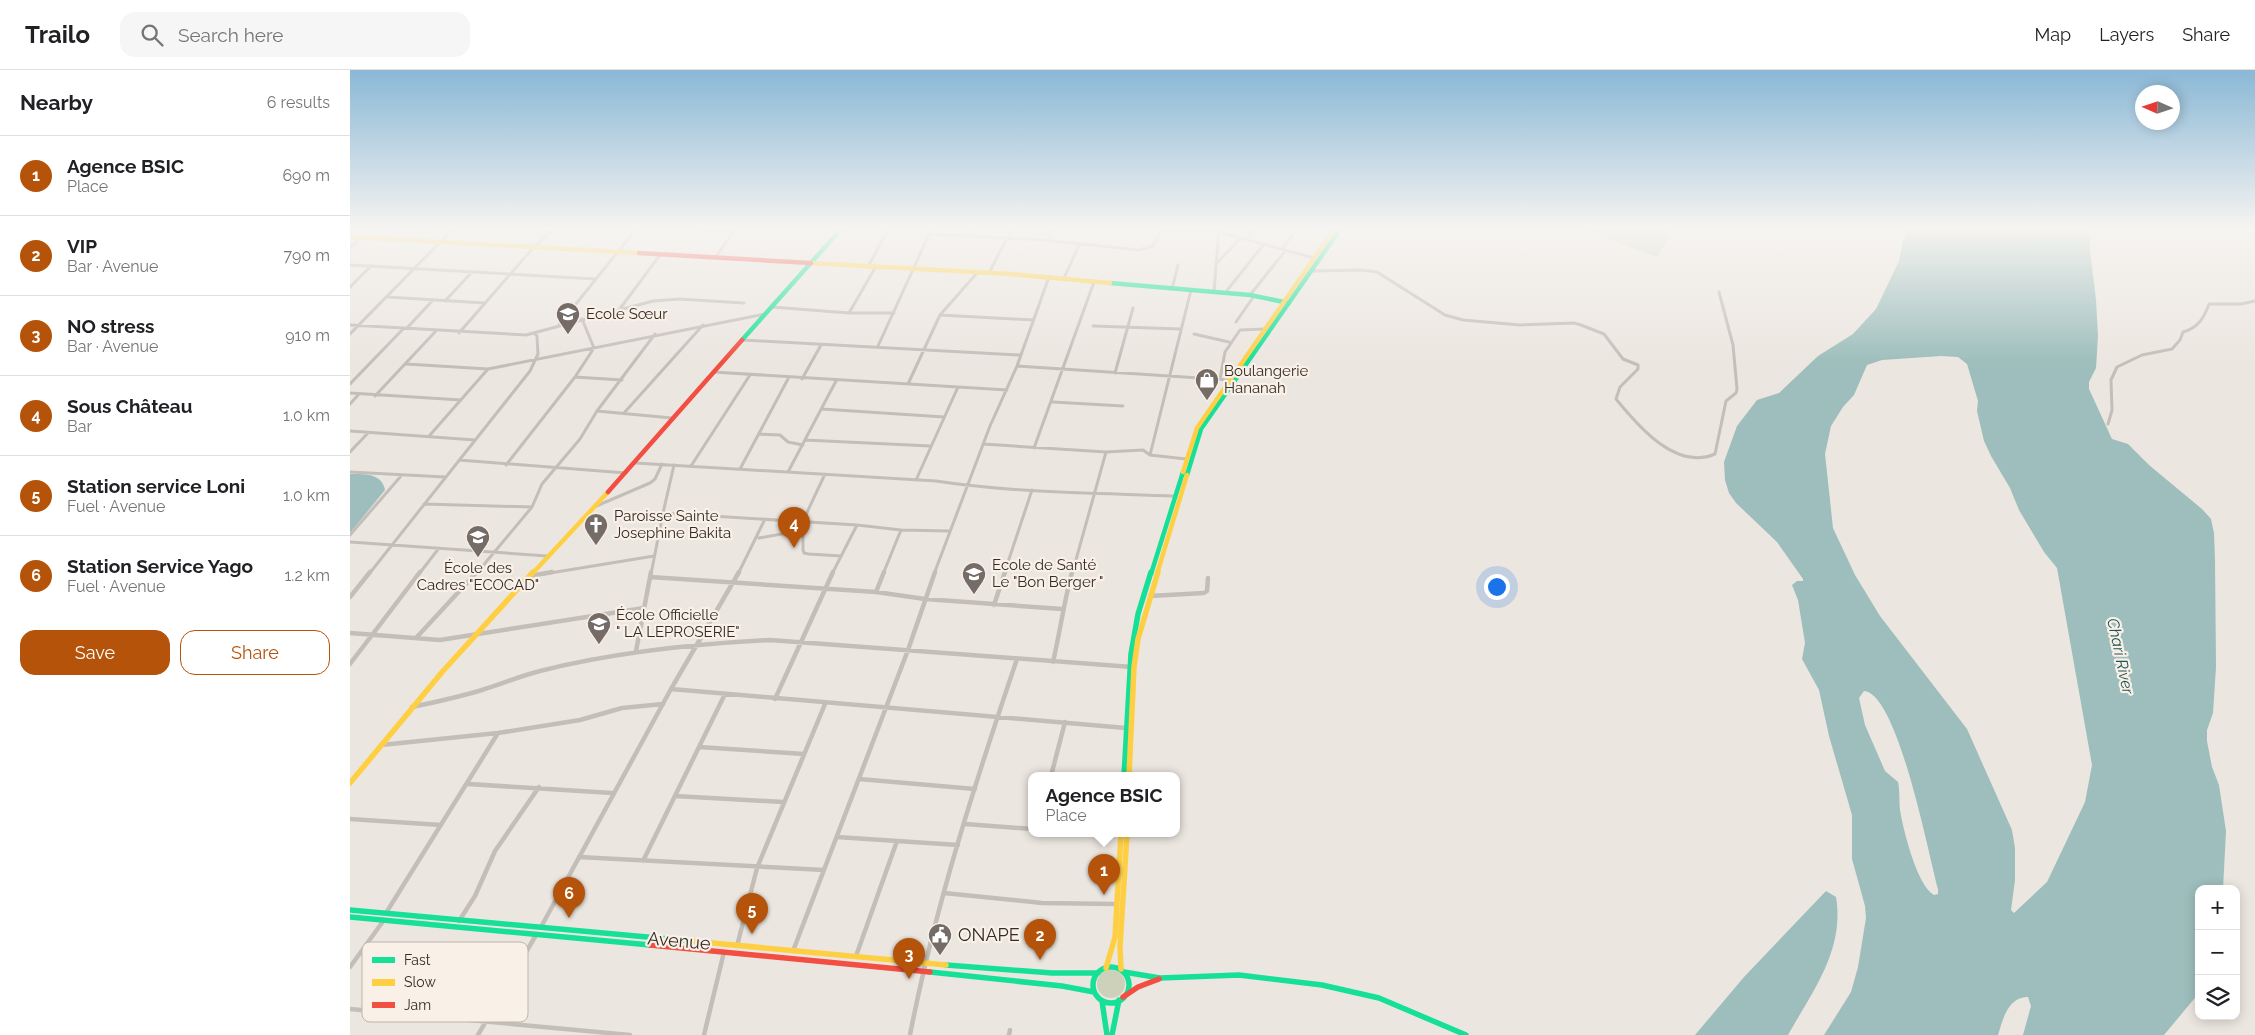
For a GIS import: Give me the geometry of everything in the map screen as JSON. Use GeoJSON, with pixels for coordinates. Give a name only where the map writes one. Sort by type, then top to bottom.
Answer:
{"type":"FeatureCollection","features":[{"type":"Feature","properties":{"kind":"main road"},"geometry":{"type":"LineString","coordinates":[[351,781],[378,746],[475,635],[626,473],[672,418],[803,273]]}},
{"type":"Feature","properties":{"kind":"main road"},"geometry":{"type":"LineString","coordinates":[[990,273],[1252,295],[1287,302]]}},
{"type":"Feature","properties":{"kind":"main road"},"geometry":{"type":"LineString","coordinates":[[1124,772],[1131,667],[1138,614],[1201,429],[1305,273]]}},
{"type":"Feature","properties":{"kind":"main road"},"geometry":{"type":"LineString","coordinates":[[1129,772],[1131,667],[1175,496],[1197,428],[1265,329],[1310,273]]}},
{"type":"Feature","properties":{"kind":"main road"},"geometry":{"type":"LineString","coordinates":[[1106,968],[1115,937],[1123,837]]}},
{"type":"Feature","properties":{"kind":"main road"},"geometry":{"type":"LineString","coordinates":[[1112,1035],[1121,998],[1128,987],[1123,970],[1120,947],[1123,837]]}},
{"type":"Feature","properties":{"kind":"main road","name":"Avenue"},"geometry":{"type":"LineString","coordinates":[[350,910],[924,963],[1052,973],[1098,974]]}},
{"type":"Feature","properties":{"kind":"main road"},"geometry":{"type":"LineString","coordinates":[[350,917],[1055,985],[1094,992],[1102,1001],[1108,1003],[1160,978]]}},
{"type":"Feature","properties":{"kind":"main road"},"geometry":{"type":"LineString","coordinates":[[1094,992],[1094,982],[1098,974],[1106,968],[1114,966],[1123,970],[1160,978],[1240,975],[1322,985],[1380,998],[1466,1035]]}},
{"type":"Feature","properties":{"kind":"main road"},"geometry":{"type":"LineString","coordinates":[[1102,1001],[1106,1035]]}},
{"type":"Feature","properties":{"kind":"street"},"geometry":{"type":"LineString","coordinates":[[350,287],[364,273]]}},
{"type":"Feature","properties":{"kind":"street"},"geometry":{"type":"LineString","coordinates":[[350,334],[410,273]]}},
{"type":"Feature","properties":{"kind":"street"},"geometry":{"type":"LineString","coordinates":[[445,301],[471,273]]}},
{"type":"Feature","properties":{"kind":"street"},"geometry":{"type":"LineString","coordinates":[[492,273],[596,279]]}},
{"type":"Feature","properties":{"kind":"street"},"geometry":{"type":"LineString","coordinates":[[559,324],[601,273]]}},
{"type":"Feature","properties":{"kind":"street"},"geometry":{"type":"LineString","coordinates":[[618,310],[646,273]]}},
{"type":"Feature","properties":{"kind":"street"},"geometry":{"type":"LineString","coordinates":[[849,313],[872,273]]}},
{"type":"Feature","properties":{"kind":"street"},"geometry":{"type":"LineString","coordinates":[[878,346],[914,273]]}},
{"type":"Feature","properties":{"kind":"street"},"geometry":{"type":"LineString","coordinates":[[908,384],[940,315],[977,273]]}},
{"type":"Feature","properties":{"kind":"street"},"geometry":{"type":"LineString","coordinates":[[1064,278],[1066,273]]}},
{"type":"Feature","properties":{"kind":"street"},"geometry":{"type":"LineString","coordinates":[[1172,289],[1176,273]]}},
{"type":"Feature","properties":{"kind":"street"},"geometry":{"type":"LineString","coordinates":[[1214,292],[1215,273]]}},
{"type":"Feature","properties":{"kind":"street"},"geometry":{"type":"LineString","coordinates":[[1225,293],[1241,273]]}},
{"type":"Feature","properties":{"kind":"street"},"geometry":{"type":"LineString","coordinates":[[1236,322],[1252,295],[1269,273]]}},
{"type":"Feature","properties":{"kind":"street"},"geometry":{"type":"LineString","coordinates":[[1379,273],[1446,315],[1463,320],[1520,325],[1574,324],[1604,334],[1623,359],[1638,365],[1638,369],[1626,379],[1616,393],[1616,400],[1653,438],[1676,452],[1695,458],[1707,459],[1715,454],[1726,401],[1736,393],[1733,345],[1719,292]]}},
{"type":"Feature","properties":{"kind":"street"},"geometry":{"type":"LineString","coordinates":[[459,333],[510,274]]}},
{"type":"Feature","properties":{"kind":"street"},"geometry":{"type":"LineString","coordinates":[[793,951],[908,650],[949,531],[983,444],[1017,366],[1049,277]]}},
{"type":"Feature","properties":{"kind":"street"},"geometry":{"type":"LineString","coordinates":[[1034,448],[1053,402],[1078,324],[1094,282]]}},
{"type":"Feature","properties":{"kind":"street"},"geometry":{"type":"LineString","coordinates":[[1150,455],[1191,290]]}},
{"type":"Feature","properties":{"kind":"street"},"geometry":{"type":"LineString","coordinates":[[387,297],[485,303]]}},
{"type":"Feature","properties":{"kind":"street"},"geometry":{"type":"LineString","coordinates":[[350,325],[515,336],[535,334],[539,330],[559,324],[667,299],[744,303]]}},
{"type":"Feature","properties":{"kind":"street"},"geometry":{"type":"LineString","coordinates":[[350,384],[433,300]]}},
{"type":"Feature","properties":{"kind":"street"},"geometry":{"type":"LineString","coordinates":[[2108,424],[2112,417],[2110,397],[2112,376],[2118,366],[2142,356],[2164,353],[2170,350],[2181,340],[2182,332],[2191,330],[2203,319],[2209,304],[2241,304],[2255,301]]}},
{"type":"Feature","properties":{"kind":"street"},"geometry":{"type":"LineString","coordinates":[[772,306],[849,313],[894,313]]}},
{"type":"Feature","properties":{"kind":"street"},"geometry":{"type":"LineString","coordinates":[[1115,372],[1133,308]]}},
{"type":"Feature","properties":{"kind":"street"},"geometry":{"type":"LineString","coordinates":[[406,364],[488,369],[655,334],[766,314]]}},
{"type":"Feature","properties":{"kind":"street"},"geometry":{"type":"LineString","coordinates":[[940,315],[1034,320]]}},
{"type":"Feature","properties":{"kind":"street"},"geometry":{"type":"LineString","coordinates":[[582,319],[594,348]]}},
{"type":"Feature","properties":{"kind":"street"},"geometry":{"type":"LineString","coordinates":[[624,413],[703,325]]}},
{"type":"Feature","properties":{"kind":"street"},"geometry":{"type":"LineString","coordinates":[[1093,326],[1181,329]]}},
{"type":"Feature","properties":{"kind":"street"},"geometry":{"type":"LineString","coordinates":[[1220,379],[1223,354],[1229,342],[1240,330],[1265,329]]}},
{"type":"Feature","properties":{"kind":"street"},"geometry":{"type":"LineString","coordinates":[[375,396],[435,332]]}},
{"type":"Feature","properties":{"kind":"street"},"geometry":{"type":"LineString","coordinates":[[350,596],[503,406],[536,360],[537,336],[535,334]]}},
{"type":"Feature","properties":{"kind":"street"},"geometry":{"type":"LineString","coordinates":[[416,638],[532,507],[542,484],[580,439],[597,411],[655,334]]}},
{"type":"Feature","properties":{"kind":"street"},"geometry":{"type":"LineString","coordinates":[[1194,334],[1229,342]]}},
{"type":"Feature","properties":{"kind":"street"},"geometry":{"type":"LineString","coordinates":[[743,340],[1020,355]]}},
{"type":"Feature","properties":{"kind":"street"},"geometry":{"type":"LineString","coordinates":[[802,379],[821,345]]}},
{"type":"Feature","properties":{"kind":"street"},"geometry":{"type":"LineString","coordinates":[[506,465],[575,376],[594,348]]}},
{"type":"Feature","properties":{"kind":"street"},"geometry":{"type":"LineString","coordinates":[[1017,366],[1064,370],[1170,374],[1230,380]]}},
{"type":"Feature","properties":{"kind":"street"},"geometry":{"type":"LineString","coordinates":[[430,435],[488,369]]}},
{"type":"Feature","properties":{"kind":"street"},"geometry":{"type":"LineString","coordinates":[[713,372],[802,379],[1007,390]]}},
{"type":"Feature","properties":{"kind":"street"},"geometry":{"type":"LineString","coordinates":[[691,466],[750,375]]}},
{"type":"Feature","properties":{"kind":"street"},"geometry":{"type":"LineString","coordinates":[[575,376],[622,380]]}},
{"type":"Feature","properties":{"kind":"street"},"geometry":{"type":"LineString","coordinates":[[740,469],[789,378]]}},
{"type":"Feature","properties":{"kind":"street"},"geometry":{"type":"LineString","coordinates":[[788,472],[836,381]]}},
{"type":"Feature","properties":{"kind":"street"},"geometry":{"type":"LineString","coordinates":[[916,480],[958,387]]}},
{"type":"Feature","properties":{"kind":"street"},"geometry":{"type":"LineString","coordinates":[[350,393],[461,400]]}},
{"type":"Feature","properties":{"kind":"street"},"geometry":{"type":"LineString","coordinates":[[350,404],[360,394]]}},
{"type":"Feature","properties":{"kind":"street"},"geometry":{"type":"LineString","coordinates":[[1053,402],[1123,406]]}},
{"type":"Feature","properties":{"kind":"street"},"geometry":{"type":"LineString","coordinates":[[822,409],[944,416]]}},
{"type":"Feature","properties":{"kind":"street"},"geometry":{"type":"LineString","coordinates":[[597,411],[672,418]]}},
{"type":"Feature","properties":{"kind":"street"},"geometry":{"type":"LineString","coordinates":[[350,431],[430,435],[475,440]]}},
{"type":"Feature","properties":{"kind":"street"},"geometry":{"type":"LineString","coordinates":[[350,452],[368,433]]}},
{"type":"Feature","properties":{"kind":"street"},"geometry":{"type":"LineString","coordinates":[[759,434],[780,435],[788,442],[803,444]]}},
{"type":"Feature","properties":{"kind":"street"},"geometry":{"type":"LineString","coordinates":[[805,440],[930,446]]}},
{"type":"Feature","properties":{"kind":"street"},"geometry":{"type":"LineString","coordinates":[[983,444],[1106,452],[1143,450],[1150,455],[1186,459]]}},
{"type":"Feature","properties":{"kind":"street"},"geometry":{"type":"LineString","coordinates":[[1053,662],[1062,618],[1062,609],[1106,452]]}},
{"type":"Feature","properties":{"kind":"street"},"geometry":{"type":"LineString","coordinates":[[459,460],[626,473]]}},
{"type":"Feature","properties":{"kind":"street"},"geometry":{"type":"LineString","coordinates":[[635,463],[943,481],[968,486],[1032,490],[1095,491],[1175,496]]}},
{"type":"Feature","properties":{"kind":"street"},"geometry":{"type":"LineString","coordinates":[[594,508],[650,483],[655,479],[662,464]]}},
{"type":"Feature","properties":{"kind":"street"},"geometry":{"type":"LineString","coordinates":[[636,651],[674,465]]}},
{"type":"Feature","properties":{"kind":"street"},"geometry":{"type":"LineString","coordinates":[[350,472],[445,477]]}},
{"type":"Feature","properties":{"kind":"street"},"geometry":{"type":"LineString","coordinates":[[824,474],[803,521],[804,553],[841,556]]}},
{"type":"Feature","properties":{"kind":"street"},"geometry":{"type":"LineString","coordinates":[[350,535],[401,476]]}},
{"type":"Feature","properties":{"kind":"street"},"geometry":{"type":"LineString","coordinates":[[994,605],[1032,490]]}},
{"type":"Feature","properties":{"kind":"street"},"geometry":{"type":"LineString","coordinates":[[424,504],[532,507]]}},
{"type":"Feature","properties":{"kind":"street"},"geometry":{"type":"LineString","coordinates":[[663,513],[803,521],[901,530],[949,531]]}},
{"type":"Feature","properties":{"kind":"street"},"geometry":{"type":"LineString","coordinates":[[528,948],[670,689],[733,584],[765,519]]}},
{"type":"Feature","properties":{"kind":"street"},"geometry":{"type":"LineString","coordinates":[[775,698],[857,525]]}},
{"type":"Feature","properties":{"kind":"street"},"geometry":{"type":"LineString","coordinates":[[825,590],[857,525]]}},
{"type":"Feature","properties":{"kind":"street"},"geometry":{"type":"LineString","coordinates":[[759,538],[804,530]]}},
{"type":"Feature","properties":{"kind":"street"},"geometry":{"type":"LineString","coordinates":[[876,592],[901,530]]}},
{"type":"Feature","properties":{"kind":"street"},"geometry":{"type":"LineString","coordinates":[[350,542],[547,556]]}},
{"type":"Feature","properties":{"kind":"street"},"geometry":{"type":"LineString","coordinates":[[350,664],[439,548]]}},
{"type":"Feature","properties":{"kind":"street"},"geometry":{"type":"LineString","coordinates":[[530,576],[654,556]]}},
{"type":"Feature","properties":{"kind":"street"},"geometry":{"type":"LineString","coordinates":[[650,577],[876,592],[926,599],[1062,609]]}},
{"type":"Feature","properties":{"kind":"street"},"geometry":{"type":"LineString","coordinates":[[1150,596],[1204,592],[1207,591],[1208,578]]}},
{"type":"Feature","properties":{"kind":"street"},"geometry":{"type":"LineString","coordinates":[[350,633],[440,640],[644,608]]}},
{"type":"Feature","properties":{"kind":"street"},"geometry":{"type":"LineString","coordinates":[[412,707],[471,694],[539,672],[636,651],[697,644],[770,640],[1131,667]]}},
{"type":"Feature","properties":{"kind":"street"},"geometry":{"type":"LineString","coordinates":[[910,1035],[924,963],[958,845],[1017,659]]}},
{"type":"Feature","properties":{"kind":"street"},"geometry":{"type":"LineString","coordinates":[[670,689],[825,704],[998,716],[1126,728]]}},
{"type":"Feature","properties":{"kind":"street"},"geometry":{"type":"LineString","coordinates":[[643,861],[725,694]]}},
{"type":"Feature","properties":{"kind":"street"},"geometry":{"type":"LineString","coordinates":[[378,746],[498,733],[580,720],[622,708],[662,704]]}},
{"type":"Feature","properties":{"kind":"street"},"geometry":{"type":"LineString","coordinates":[[737,946],[757,868],[825,704]]}},
{"type":"Feature","properties":{"kind":"street"},"geometry":{"type":"LineString","coordinates":[[1053,772],[1065,722]]}},
{"type":"Feature","properties":{"kind":"street"},"geometry":{"type":"LineString","coordinates":[[386,913],[498,733]]}},
{"type":"Feature","properties":{"kind":"street"},"geometry":{"type":"LineString","coordinates":[[699,747],[804,754]]}},
{"type":"Feature","properties":{"kind":"street"},"geometry":{"type":"LineString","coordinates":[[859,780],[976,789]]}},
{"type":"Feature","properties":{"kind":"street"},"geometry":{"type":"LineString","coordinates":[[468,784],[612,793]]}},
{"type":"Feature","properties":{"kind":"street"},"geometry":{"type":"LineString","coordinates":[[459,920],[478,890],[496,851],[538,787]]}},
{"type":"Feature","properties":{"kind":"street"},"geometry":{"type":"LineString","coordinates":[[675,796],[783,802]]}},
{"type":"Feature","properties":{"kind":"street"},"geometry":{"type":"LineString","coordinates":[[350,819],[441,826]]}},
{"type":"Feature","properties":{"kind":"street"},"geometry":{"type":"LineString","coordinates":[[965,824],[1028,829]]}},
{"type":"Feature","properties":{"kind":"street"},"geometry":{"type":"LineString","coordinates":[[837,837],[958,845]]}},
{"type":"Feature","properties":{"kind":"street"},"geometry":{"type":"LineString","coordinates":[[856,957],[897,841]]}},
{"type":"Feature","properties":{"kind":"street"},"geometry":{"type":"LineString","coordinates":[[579,857],[757,868],[824,870]]}},
{"type":"Feature","properties":{"kind":"street"},"geometry":{"type":"LineString","coordinates":[[944,893],[1042,903],[1117,904]]}},
{"type":"Feature","properties":{"kind":"street"},"geometry":{"type":"LineString","coordinates":[[368,942],[384,920]]}},
{"type":"Feature","properties":{"kind":"street"},"geometry":{"type":"LineString","coordinates":[[350,967],[362,950]]}},
{"type":"Feature","properties":{"kind":"street"},"geometry":{"type":"LineString","coordinates":[[704,1035],[724,952]]}},
{"type":"Feature","properties":{"kind":"street"},"geometry":{"type":"LineString","coordinates":[[478,1035],[485,1022]]}},
{"type":"Feature","properties":{"kind":"street"},"geometry":{"type":"LineString","coordinates":[[496,1022],[630,1035]]}},
{"type":"Feature","properties":{"kind":"green space"},"geometry":{"type":"Polygon","coordinates":[[[1111,970],[1121,974],[1125,984],[1121,994],[1111,998],[1101,994],[1097,984],[1101,974],[1111,970]]]}},
{"type":"Feature","properties":{"kind":"water","name":"Chari River"},"geometry":{"type":"Polygon","coordinates":[[[1893,273],[2093,273],[2098,336],[2096,368],[2089,382],[2089,389],[2112,439],[2128,444],[2149,465],[2202,509],[2211,519],[2214,533],[2215,560],[2216,667],[2213,713],[2207,730],[2207,741],[2212,767],[2219,785],[2226,831],[2223,885],[2195,885],[2195,998],[2164,1035],[2023,1035],[2031,1006],[2028,997],[2016,1001],[2007,1010],[1998,1035],[1824,1035],[1851,992],[1858,967],[1866,918],[1865,906],[1852,859],[1852,815],[1829,736],[1819,690],[1802,659],[1805,643],[1798,600],[1792,585],[1797,581],[1803,581],[1803,579],[1777,542],[1736,503],[1729,493],[1725,480],[1724,462],[1737,426],[1757,400],[1779,393],[1818,356],[1853,334],[1876,309],[1893,273]],[[1941,356],[1882,360],[1867,365],[1854,395],[1843,407],[1831,426],[1825,454],[1833,528],[1855,575],[1880,616],[1967,729],[2012,830],[2015,848],[2015,880],[2011,910],[2014,913],[2047,882],[2085,802],[2092,765],[2057,568],[2044,552],[2019,510],[2010,488],[1984,441],[1977,411],[1978,401],[1967,364],[1958,357],[1941,356]],[[1864,691],[1859,698],[1865,725],[1885,771],[1898,782],[1900,810],[1912,856],[1922,881],[1928,890],[1934,895],[1938,894],[1920,813],[1900,746],[1889,718],[1877,699],[1864,691]]]}},
{"type":"Feature","properties":{"kind":"water"},"geometry":{"type":"Polygon","coordinates":[[[350,474],[376,477],[383,484],[385,490],[350,533],[350,474]]]}},
{"type":"Feature","properties":{"kind":"water"},"geometry":{"type":"Polygon","coordinates":[[[1826,891],[1836,897],[1838,916],[1836,935],[1824,970],[1788,1035],[1695,1035],[1744,977],[1826,891]]]}},
{"type":"Feature","properties":{"kind":"traffic: fast"},"geometry":{"type":"LineString","coordinates":[[742,340],[802,273]]}},
{"type":"Feature","properties":{"kind":"traffic: fast"},"geometry":{"type":"LineString","coordinates":[[1187,475],[1201,429],[1310,273]]}},
{"type":"Feature","properties":{"kind":"traffic: fast"},"geometry":{"type":"LineString","coordinates":[[1110,283],[1250,295],[1289,303]]}},
{"type":"Feature","properties":{"kind":"traffic: fast"},"geometry":{"type":"LineString","coordinates":[[1124,772],[1126,715],[1134,634],[1138,614],[1183,472]]}},
{"type":"Feature","properties":{"kind":"traffic: fast"},"geometry":{"type":"LineString","coordinates":[[350,910],[691,941]]}},
{"type":"Feature","properties":{"kind":"traffic: fast"},"geometry":{"type":"LineString","coordinates":[[350,917],[650,945]]}},
{"type":"Feature","properties":{"kind":"traffic: fast"},"geometry":{"type":"LineString","coordinates":[[946,965],[1052,973],[1098,973]]}},
{"type":"Feature","properties":{"kind":"traffic: fast"},"geometry":{"type":"LineString","coordinates":[[1111,967],[1124,972],[1129,985],[1124,998],[1111,1003],[1098,998],[1093,985],[1098,972],[1111,967]]}},
{"type":"Feature","properties":{"kind":"traffic: fast"},"geometry":{"type":"LineString","coordinates":[[930,972],[1062,986],[1094,992]]}},
{"type":"Feature","properties":{"kind":"traffic: fast"},"geometry":{"type":"LineString","coordinates":[[1124,972],[1160,978],[1239,975],[1322,985],[1379,998],[1466,1035]]}},
{"type":"Feature","properties":{"kind":"traffic: fast"},"geometry":{"type":"LineString","coordinates":[[1112,1035],[1119,1000]]}},
{"type":"Feature","properties":{"kind":"traffic: fast"},"geometry":{"type":"LineString","coordinates":[[1102,1001],[1107,1035]]}},
{"type":"Feature","properties":{"kind":"traffic: slow"},"geometry":{"type":"LineString","coordinates":[[993,273],[1110,283]]}},
{"type":"Feature","properties":{"kind":"traffic: slow"},"geometry":{"type":"LineString","coordinates":[[1183,472],[1197,428],[1304,273]]}},
{"type":"Feature","properties":{"kind":"traffic: slow"},"geometry":{"type":"LineString","coordinates":[[1129,772],[1134,667],[1138,639],[1187,475]]}},
{"type":"Feature","properties":{"kind":"traffic: slow"},"geometry":{"type":"LineString","coordinates":[[350,783],[411,707],[608,492]]}},
{"type":"Feature","properties":{"kind":"traffic: slow"},"geometry":{"type":"LineString","coordinates":[[1106,968],[1115,937],[1121,837]]}},
{"type":"Feature","properties":{"kind":"traffic: slow"},"geometry":{"type":"LineString","coordinates":[[1121,969],[1120,947],[1127,837]]}},
{"type":"Feature","properties":{"kind":"traffic: slow"},"geometry":{"type":"LineString","coordinates":[[691,941],[946,965]]}},
{"type":"Feature","properties":{"kind":"traffic: jam"},"geometry":{"type":"LineString","coordinates":[[608,492],[742,340]]}},
{"type":"Feature","properties":{"kind":"traffic: jam"},"geometry":{"type":"LineString","coordinates":[[650,945],[930,972]]}},
{"type":"Feature","properties":{"kind":"traffic: jam"},"geometry":{"type":"LineString","coordinates":[[1123,997],[1138,987],[1159,979]]}},
{"type":"Feature","properties":{"kind":"place","name":"Ecole Sœur"},"geometry":{"type":"Point","coordinates":[568,335]}},
{"type":"Feature","properties":{"kind":"place","name":"Boulangerie Hananah"},"geometry":{"type":"Point","coordinates":[1207,401]}},
{"type":"Feature","properties":{"kind":"place","name":"Paroisse Sainte Josephine Bakita"},"geometry":{"type":"Point","coordinates":[596,546]}},
{"type":"Feature","properties":{"kind":"place","name":"Sous Château"},"geometry":{"type":"Point","coordinates":[794,548]}},
{"type":"Feature","properties":{"kind":"place","name":"École des Cadres \"ECOCAD\""},"geometry":{"type":"Point","coordinates":[478,558]}},
{"type":"Feature","properties":{"kind":"place","name":"Ecole de Santé Le \"Bon Berger \""},"geometry":{"type":"Point","coordinates":[974,595]}},
{"type":"Feature","properties":{"kind":"place","name":"École Officielle \" LA LEPROSERIE\""},"geometry":{"type":"Point","coordinates":[599,645]}},
{"type":"Feature","properties":{"kind":"place","name":"Agence BSIC"},"geometry":{"type":"Point","coordinates":[1104,895]}},
{"type":"Feature","properties":{"kind":"place","name":"Station Service Yago"},"geometry":{"type":"Point","coordinates":[569,918]}},
{"type":"Feature","properties":{"kind":"place","name":"Station service Loni"},"geometry":{"type":"Point","coordinates":[752,934]}},
{"type":"Feature","properties":{"kind":"place","name":"ONAPE"},"geometry":{"type":"Point","coordinates":[940,956]}},
{"type":"Feature","properties":{"kind":"place","name":"VIP"},"geometry":{"type":"Point","coordinates":[1040,960]}},
{"type":"Feature","properties":{"kind":"place","name":"NO stress"},"geometry":{"type":"Point","coordinates":[909,979]}}]}
